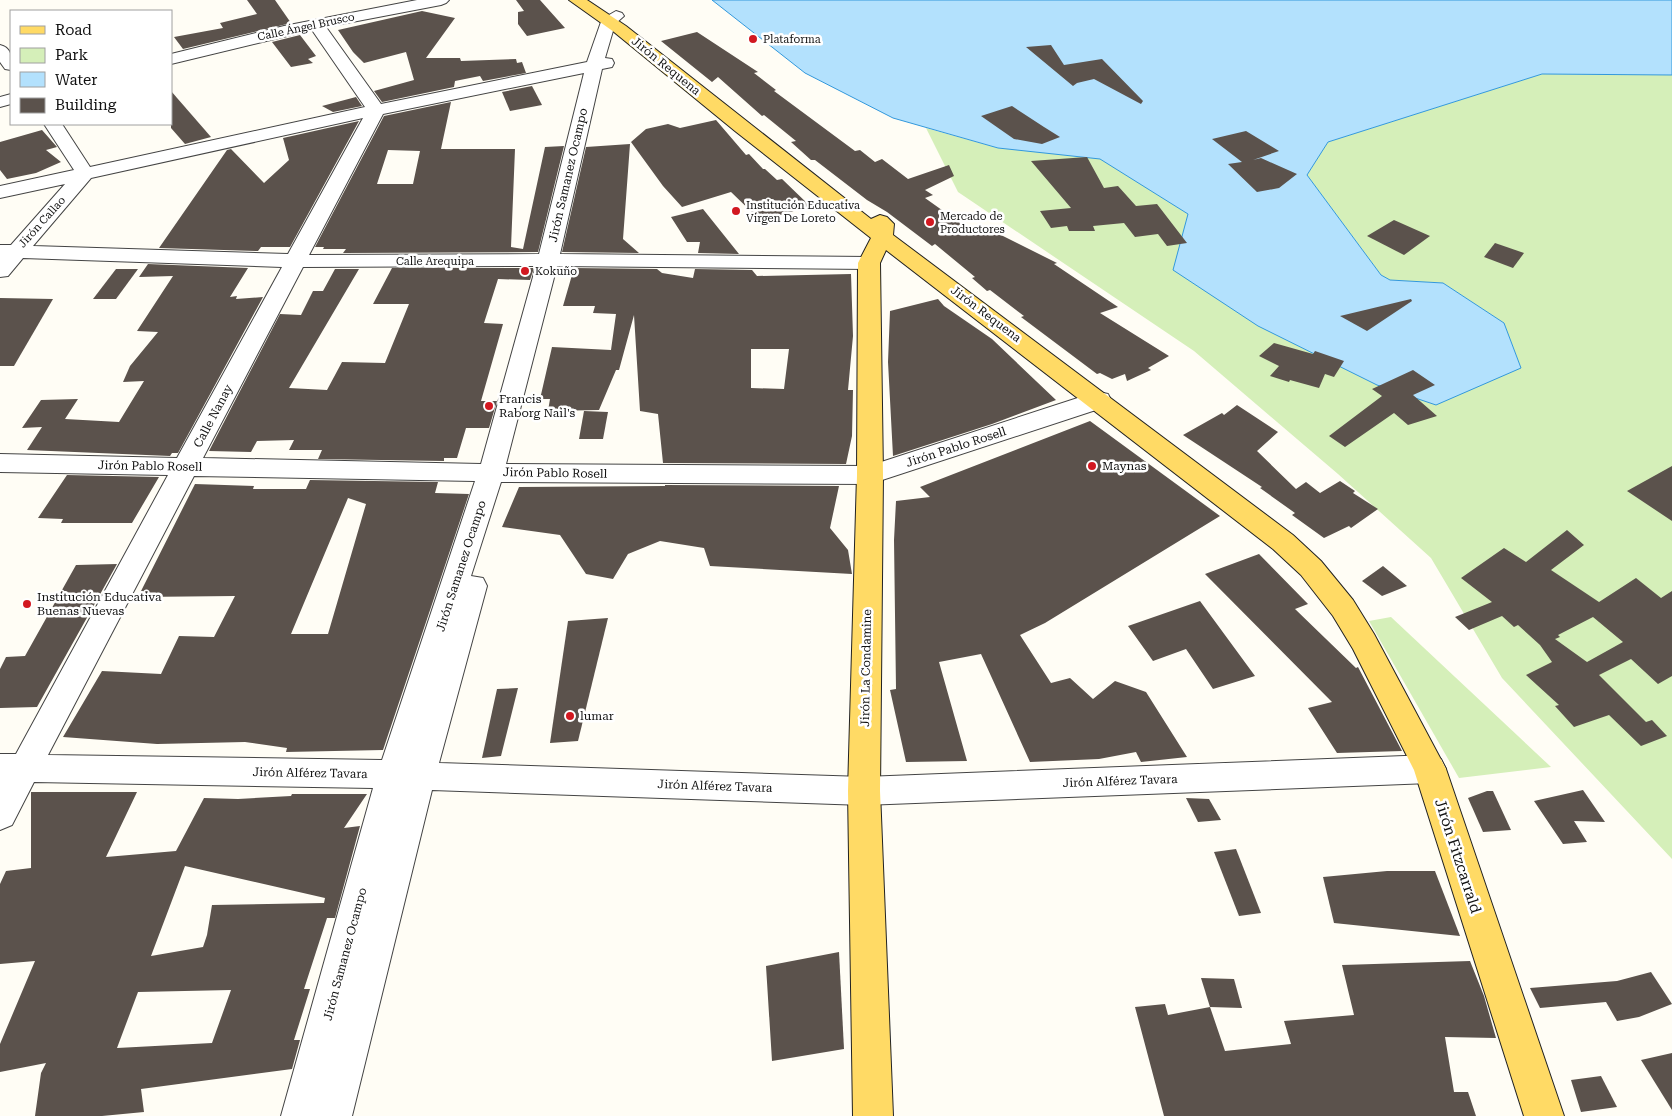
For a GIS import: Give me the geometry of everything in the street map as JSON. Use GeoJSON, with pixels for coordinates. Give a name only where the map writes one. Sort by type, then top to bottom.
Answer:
{"type":"FeatureCollection","features":[{"type":"Feature","properties":{"kind":"main road","name":"Jirón Requena"},"geometry":{"type":"LineString","coordinates":[[577,0],[612,18],[746,125],[1283,542],[1311,568],[1343,608]]}},
{"type":"Feature","properties":{"kind":"main road","name":"Jirón La Condamine"},"geometry":{"type":"LineString","coordinates":[[873,1116],[864,791],[870,475],[869,263],[882,230]]}},
{"type":"Feature","properties":{"kind":"main road","name":"Jirón Fitzcarrald"},"geometry":{"type":"LineString","coordinates":[[1343,608],[1364,642],[1430,769],[1544,1116]]}},
{"type":"Feature","properties":{"kind":"street","name":"Calle Ángel Brusco"},"geometry":{"type":"LineString","coordinates":[[172,59],[316,24],[441,0]]}},
{"type":"Feature","properties":{"kind":"street","name":"Jirón Samanez Ocampo"},"geometry":{"type":"LineString","coordinates":[[301,1116],[498,472],[557,260],[600,64],[612,18]]}},
{"type":"Feature","properties":{"kind":"street"},"geometry":{"type":"LineString","coordinates":[[316,24],[376,110]]}},
{"type":"Feature","properties":{"kind":"street"},"geometry":{"type":"LineString","coordinates":[[0,50],[10,64]]}},
{"type":"Feature","properties":{"kind":"street"},"geometry":{"type":"LineString","coordinates":[[0,192],[376,110],[600,64]]}},
{"type":"Feature","properties":{"kind":"street","name":"Calle Nanay"},"geometry":{"type":"LineString","coordinates":[[0,815],[13,768],[186,467],[376,110]]}},
{"type":"Feature","properties":{"kind":"street"},"geometry":{"type":"LineString","coordinates":[[54,125],[86,174]]}},
{"type":"Feature","properties":{"kind":"street","name":"Jirón Callao"},"geometry":{"type":"LineString","coordinates":[[0,271],[8,251],[86,174]]}},
{"type":"Feature","properties":{"kind":"street","name":"Calle Arequipa"},"geometry":{"type":"LineString","coordinates":[[8,251],[296,261],[557,260],[869,263]]}},
{"type":"Feature","properties":{"kind":"street","name":"Jirón Pablo Rosell"},"geometry":{"type":"LineString","coordinates":[[0,463],[498,472],[870,475],[1099,400]]}},
{"type":"Feature","properties":{"kind":"street","name":"Jirón Alférez Tavara"},"geometry":{"type":"LineString","coordinates":[[13,768],[406,775],[864,791],[1430,769]]}},
{"type":"Feature","properties":{"kind":"street","name":"Jirón Samanez Ocampo"},"geometry":{"type":"LineString","coordinates":[[332,1116],[406,775]]}},
{"type":"Feature","properties":{"kind":"green space"},"geometry":{"type":"Polygon","coordinates":[[[1542,74],[1672,75],[1672,859],[1502,678],[1431,558],[1338,474],[1194,351],[958,192],[926,128],[998,148],[1100,158],[1188,214],[1521,368],[1504,323],[1443,283],[1389,280],[1381,275],[1307,175],[1328,142],[1542,74]]]}},
{"type":"Feature","properties":{"kind":"green space"},"geometry":{"type":"Polygon","coordinates":[[[1391,617],[1551,767],[1459,778],[1369,621],[1391,617]]]}},
{"type":"Feature","properties":{"kind":"water"},"geometry":{"type":"Polygon","coordinates":[[[712,0],[1672,0],[1672,75],[1542,74],[1328,142],[1307,175],[1381,275],[1390,280],[1443,283],[1504,323],[1521,368],[1436,405],[1377,385],[1258,326],[1173,270],[1188,214],[1100,159],[998,148],[893,118],[805,73],[712,0]]]}},
{"type":"Feature","properties":{"kind":"building"},"geometry":{"type":"Polygon","coordinates":[[[247,0],[275,0],[291,23],[183,49],[174,37],[223,28],[220,23],[257,14],[247,0]]]}},
{"type":"Feature","properties":{"kind":"building"},"geometry":{"type":"Polygon","coordinates":[[[516,0],[540,0],[565,28],[527,36],[518,24],[518,12],[524,11],[516,0]]]}},
{"type":"Feature","properties":{"kind":"building"},"geometry":{"type":"Polygon","coordinates":[[[422,11],[455,18],[426,58],[460,58],[461,61],[516,59],[517,63],[522,62],[526,73],[483,81],[480,76],[455,81],[454,87],[382,102],[374,91],[414,80],[406,52],[364,63],[353,52],[338,30],[422,11]]]}},
{"type":"Feature","properties":{"kind":"building"},"geometry":{"type":"Polygon","coordinates":[[[697,32],[758,72],[754,73],[776,90],[774,91],[855,151],[860,150],[875,162],[882,159],[908,179],[949,165],[954,176],[925,190],[933,195],[925,198],[977,235],[991,230],[1057,263],[1054,264],[1118,307],[1100,313],[1169,356],[1148,368],[1151,370],[1127,381],[1125,374],[1112,379],[1100,373],[1097,374],[1021,317],[1024,316],[990,290],[987,291],[972,278],[975,277],[935,244],[932,246],[815,160],[811,160],[791,142],[796,141],[764,115],[762,116],[718,77],[712,82],[661,41],[697,32]]]}},
{"type":"Feature","properties":{"kind":"building"},"geometry":{"type":"Polygon","coordinates":[[[300,35],[316,56],[308,59],[313,63],[291,67],[272,42],[300,35]]]}},
{"type":"Feature","properties":{"kind":"building"},"geometry":{"type":"Polygon","coordinates":[[[1051,45],[1064,65],[1102,59],[1143,101],[1141,104],[1094,79],[1077,83],[1073,86],[1026,47],[1051,45]]]}},
{"type":"Feature","properties":{"kind":"building"},"geometry":{"type":"Polygon","coordinates":[[[532,86],[542,105],[510,111],[502,92],[532,86]]]}},
{"type":"Feature","properties":{"kind":"building"},"geometry":{"type":"Polygon","coordinates":[[[172,92],[211,137],[185,144],[171,128],[172,92]]]}},
{"type":"Feature","properties":{"kind":"building"},"geometry":{"type":"Polygon","coordinates":[[[356,97],[362,106],[333,112],[322,106],[356,97]]]}},
{"type":"Feature","properties":{"kind":"building"},"geometry":{"type":"Polygon","coordinates":[[[451,102],[441,149],[515,149],[511,247],[523,249],[545,147],[564,146],[538,252],[343,253],[346,249],[315,247],[384,116],[451,102]],[[388,150],[377,184],[413,184],[420,151],[388,150]]]}},
{"type":"Feature","properties":{"kind":"building"},"geometry":{"type":"Polygon","coordinates":[[[1012,106],[1060,137],[1042,144],[1014,139],[981,116],[1012,106]]]}},
{"type":"Feature","properties":{"kind":"building"},"geometry":{"type":"Polygon","coordinates":[[[716,120],[746,155],[749,154],[777,180],[782,179],[810,206],[761,221],[731,192],[682,207],[663,186],[631,142],[646,129],[668,124],[680,128],[716,120]]]}},
{"type":"Feature","properties":{"kind":"building"},"geometry":{"type":"Polygon","coordinates":[[[359,121],[290,247],[261,247],[258,251],[159,248],[227,150],[231,149],[264,183],[289,160],[283,138],[359,121]]]}},
{"type":"Feature","properties":{"kind":"building"},"geometry":{"type":"Polygon","coordinates":[[[42,130],[57,147],[46,150],[61,162],[36,173],[7,179],[0,170],[0,142],[42,130]]]}},
{"type":"Feature","properties":{"kind":"building"},"geometry":{"type":"Polygon","coordinates":[[[1246,131],[1279,151],[1253,160],[1261,158],[1297,174],[1279,188],[1257,192],[1228,164],[1242,162],[1212,139],[1246,131]]]}},
{"type":"Feature","properties":{"kind":"building"},"geometry":{"type":"Polygon","coordinates":[[[630,144],[623,239],[639,253],[562,252],[586,147],[630,144]]]}},
{"type":"Feature","properties":{"kind":"building"},"geometry":{"type":"Polygon","coordinates":[[[1087,157],[1104,188],[1118,186],[1136,206],[1157,204],[1187,243],[1167,246],[1158,234],[1135,237],[1124,223],[1093,226],[1095,231],[1069,231],[1067,226],[1051,228],[1040,211],[1071,208],[1031,161],[1087,157]]]}},
{"type":"Feature","properties":{"kind":"building"},"geometry":{"type":"Polygon","coordinates":[[[703,209],[739,254],[698,253],[700,242],[687,242],[671,217],[703,209]]]}},
{"type":"Feature","properties":{"kind":"building"},"geometry":{"type":"Polygon","coordinates":[[[1394,220],[1430,236],[1404,255],[1367,236],[1394,220]]]}},
{"type":"Feature","properties":{"kind":"building"},"geometry":{"type":"Polygon","coordinates":[[[1495,243],[1524,253],[1513,268],[1484,257],[1495,243]]]}},
{"type":"Feature","properties":{"kind":"building"},"geometry":{"type":"Polygon","coordinates":[[[148,264],[248,268],[230,297],[237,296],[236,299],[263,297],[178,453],[172,453],[170,456],[27,450],[42,427],[22,428],[41,400],[78,399],[65,419],[119,422],[144,381],[123,382],[130,366],[158,332],[137,331],[173,276],[139,277],[148,264]]]}},
{"type":"Feature","properties":{"kind":"building"},"geometry":{"type":"Polygon","coordinates":[[[392,268],[534,268],[530,280],[498,279],[484,323],[503,324],[481,401],[497,401],[489,428],[466,428],[457,458],[444,458],[444,461],[318,459],[322,450],[289,450],[294,440],[257,441],[251,452],[209,451],[280,314],[301,315],[313,291],[323,291],[335,269],[359,269],[289,388],[327,390],[342,362],[385,363],[409,304],[373,304],[392,268]]]}},
{"type":"Feature","properties":{"kind":"building"},"geometry":{"type":"Polygon","coordinates":[[[574,268],[657,269],[662,273],[693,278],[695,269],[752,270],[757,276],[851,274],[853,336],[848,390],[853,390],[852,436],[846,464],[663,463],[658,414],[640,411],[634,315],[619,370],[616,370],[599,410],[548,411],[550,399],[540,399],[552,347],[611,350],[616,314],[593,313],[595,306],[563,306],[574,268]],[[751,349],[751,388],[784,389],[789,349],[751,349]]]}},
{"type":"Feature","properties":{"kind":"building"},"geometry":{"type":"Polygon","coordinates":[[[116,269],[138,269],[116,299],[93,299],[116,269]]]}},
{"type":"Feature","properties":{"kind":"building"},"geometry":{"type":"Polygon","coordinates":[[[0,298],[53,299],[14,366],[0,366],[0,298]]]}},
{"type":"Feature","properties":{"kind":"building"},"geometry":{"type":"Polygon","coordinates":[[[938,299],[944,306],[992,339],[1056,400],[992,424],[893,456],[888,362],[890,311],[938,299]]]}},
{"type":"Feature","properties":{"kind":"building"},"geometry":{"type":"Polygon","coordinates":[[[1411,299],[1412,301],[1367,331],[1340,316],[1411,299]]]}},
{"type":"Feature","properties":{"kind":"building"},"geometry":{"type":"Polygon","coordinates":[[[1274,343],[1313,354],[1315,351],[1344,361],[1334,377],[1325,374],[1319,388],[1290,380],[1289,382],[1270,376],[1279,366],[1259,356],[1274,343]]]}},
{"type":"Feature","properties":{"kind":"building"},"geometry":{"type":"Polygon","coordinates":[[[1413,370],[1435,385],[1413,395],[1437,416],[1408,425],[1394,413],[1345,447],[1329,436],[1382,396],[1372,389],[1413,370]]]}},
{"type":"Feature","properties":{"kind":"building"},"geometry":{"type":"Polygon","coordinates":[[[1237,405],[1278,432],[1257,451],[1296,489],[1306,482],[1320,493],[1340,481],[1355,491],[1353,493],[1378,509],[1351,528],[1349,526],[1324,538],[1292,515],[1295,513],[1260,488],[1262,487],[1183,435],[1222,413],[1224,415],[1237,405]]]}},
{"type":"Feature","properties":{"kind":"building"},"geometry":{"type":"Polygon","coordinates":[[[584,411],[608,412],[603,439],[579,439],[584,411]]]}},
{"type":"Feature","properties":{"kind":"building"},"geometry":{"type":"Polygon","coordinates":[[[1090,421],[1220,516],[1045,623],[1020,635],[1051,683],[1070,678],[1093,699],[1115,681],[1146,692],[1187,757],[1141,762],[1136,752],[1099,759],[1030,762],[981,654],[939,662],[967,761],[906,762],[890,690],[896,689],[894,540],[896,501],[930,497],[920,487],[1090,421]]]}},
{"type":"Feature","properties":{"kind":"building"},"geometry":{"type":"Polygon","coordinates":[[[1672,466],[1672,521],[1627,491],[1672,466]]]}},
{"type":"Feature","properties":{"kind":"building"},"geometry":{"type":"Polygon","coordinates":[[[67,475],[159,477],[132,523],[61,523],[63,519],[38,518],[67,475]]]}},
{"type":"Feature","properties":{"kind":"building"},"geometry":{"type":"Polygon","coordinates":[[[310,480],[438,482],[435,493],[469,494],[383,750],[286,752],[287,748],[245,742],[157,744],[63,737],[102,671],[161,674],[179,636],[214,637],[235,596],[138,597],[195,484],[254,486],[253,489],[306,489],[310,480]],[[348,498],[291,634],[328,634],[366,504],[348,498]]]}},
{"type":"Feature","properties":{"kind":"building"},"geometry":{"type":"Polygon","coordinates":[[[665,485],[839,486],[830,528],[848,550],[852,574],[710,566],[704,548],[660,541],[628,554],[613,579],[586,574],[560,535],[502,527],[519,487],[665,485]]]}},
{"type":"Feature","properties":{"kind":"building"},"geometry":{"type":"Polygon","coordinates":[[[1567,530],[1584,545],[1551,570],[1599,602],[1636,578],[1661,598],[1672,591],[1672,676],[1658,684],[1631,659],[1599,675],[1646,722],[1652,720],[1667,736],[1641,746],[1609,715],[1574,727],[1555,706],[1559,705],[1526,675],[1552,662],[1540,645],[1518,625],[1514,627],[1502,616],[1469,630],[1455,617],[1492,602],[1461,578],[1504,548],[1526,562],[1567,530]],[[1593,617],[1558,635],[1560,637],[1555,639],[1587,662],[1623,642],[1593,617]]]}},
{"type":"Feature","properties":{"kind":"building"},"geometry":{"type":"Polygon","coordinates":[[[1259,554],[1308,604],[1295,609],[1356,668],[1358,667],[1402,751],[1337,753],[1308,708],[1332,702],[1205,574],[1259,554]]]}},
{"type":"Feature","properties":{"kind":"building"},"geometry":{"type":"Polygon","coordinates":[[[117,564],[37,707],[0,708],[0,669],[6,657],[25,656],[76,565],[117,564]]]}},
{"type":"Feature","properties":{"kind":"building"},"geometry":{"type":"Polygon","coordinates":[[[1383,566],[1407,586],[1382,596],[1362,581],[1383,566]]]}},
{"type":"Feature","properties":{"kind":"building"},"geometry":{"type":"Polygon","coordinates":[[[1200,601],[1255,676],[1213,689],[1186,649],[1153,661],[1128,626],[1200,601]]]}},
{"type":"Feature","properties":{"kind":"building"},"geometry":{"type":"Polygon","coordinates":[[[608,618],[578,741],[550,743],[568,621],[608,618]]]}},
{"type":"Feature","properties":{"kind":"building"},"geometry":{"type":"Polygon","coordinates":[[[518,688],[501,756],[482,758],[497,689],[518,688]]]}},
{"type":"Feature","properties":{"kind":"building"},"geometry":{"type":"Polygon","coordinates":[[[1583,790],[1605,822],[1574,821],[1587,842],[1563,844],[1534,801],[1583,790]]]}},
{"type":"Feature","properties":{"kind":"building"},"geometry":{"type":"Polygon","coordinates":[[[1487,791],[1493,791],[1511,830],[1483,832],[1468,798],[1487,791]]]}},
{"type":"Feature","properties":{"kind":"building"},"geometry":{"type":"Polygon","coordinates":[[[31,792],[137,792],[106,857],[176,851],[204,798],[238,799],[291,796],[292,794],[367,794],[344,828],[360,826],[335,918],[327,918],[304,989],[310,989],[294,1040],[300,1040],[292,1069],[141,1089],[144,1112],[102,1116],[35,1116],[41,1073],[46,1063],[0,1072],[0,1044],[35,961],[0,964],[0,884],[6,871],[31,868],[31,792]],[[185,866],[151,956],[203,947],[212,905],[324,903],[325,898],[185,866]],[[231,990],[138,992],[117,1048],[212,1043],[231,990]]]}},
{"type":"Feature","properties":{"kind":"building"},"geometry":{"type":"Polygon","coordinates":[[[1186,798],[1209,799],[1221,820],[1198,822],[1186,798]]]}},
{"type":"Feature","properties":{"kind":"building"},"geometry":{"type":"Polygon","coordinates":[[[1236,849],[1261,913],[1239,916],[1214,852],[1236,849]]]}},
{"type":"Feature","properties":{"kind":"building"},"geometry":{"type":"Polygon","coordinates":[[[1387,871],[1435,871],[1460,936],[1334,923],[1323,877],[1387,871]]]}},
{"type":"Feature","properties":{"kind":"building"},"geometry":{"type":"Polygon","coordinates":[[[839,952],[844,1049],[772,1061],[766,966],[839,952]]]}},
{"type":"Feature","properties":{"kind":"building"},"geometry":{"type":"Polygon","coordinates":[[[1470,961],[1484,996],[1496,1038],[1445,1037],[1454,1092],[1468,1092],[1476,1116],[1164,1116],[1135,1007],[1165,1004],[1168,1015],[1210,1007],[1225,1051],[1291,1044],[1284,1021],[1354,1015],[1342,965],[1470,961]]]}},
{"type":"Feature","properties":{"kind":"building"},"geometry":{"type":"Polygon","coordinates":[[[1651,972],[1672,1004],[1639,1017],[1617,1021],[1606,1002],[1540,1008],[1530,988],[1617,981],[1651,972]]]}},
{"type":"Feature","properties":{"kind":"building"},"geometry":{"type":"Polygon","coordinates":[[[1201,978],[1234,979],[1242,1008],[1210,1007],[1201,978]]]}},
{"type":"Feature","properties":{"kind":"building"},"geometry":{"type":"Polygon","coordinates":[[[1672,1053],[1672,1110],[1641,1060],[1672,1053]]]}},
{"type":"Feature","properties":{"kind":"building"},"geometry":{"type":"Polygon","coordinates":[[[1601,1076],[1617,1107],[1581,1112],[1571,1080],[1601,1076]]]}},
{"type":"Feature","properties":{"kind":"place","name":"Plataforma"},"geometry":{"type":"Point","coordinates":[753,39]}},
{"type":"Feature","properties":{"kind":"place","name":"Institución Educativa Virgen De Loreto"},"geometry":{"type":"Point","coordinates":[736,211]}},
{"type":"Feature","properties":{"kind":"place","name":"Mercado de Productores"},"geometry":{"type":"Point","coordinates":[930,222]}},
{"type":"Feature","properties":{"kind":"place","name":"Kokuño"},"geometry":{"type":"Point","coordinates":[525,271]}},
{"type":"Feature","properties":{"kind":"place","name":"Francis Raborg Nail's"},"geometry":{"type":"Point","coordinates":[489,406]}},
{"type":"Feature","properties":{"kind":"place","name":"Maynas"},"geometry":{"type":"Point","coordinates":[1092,466]}},
{"type":"Feature","properties":{"kind":"place","name":"Institución Educativa Buenas Nuevas"},"geometry":{"type":"Point","coordinates":[27,604]}},
{"type":"Feature","properties":{"kind":"place","name":"lumar"},"geometry":{"type":"Point","coordinates":[570,716]}}]}
